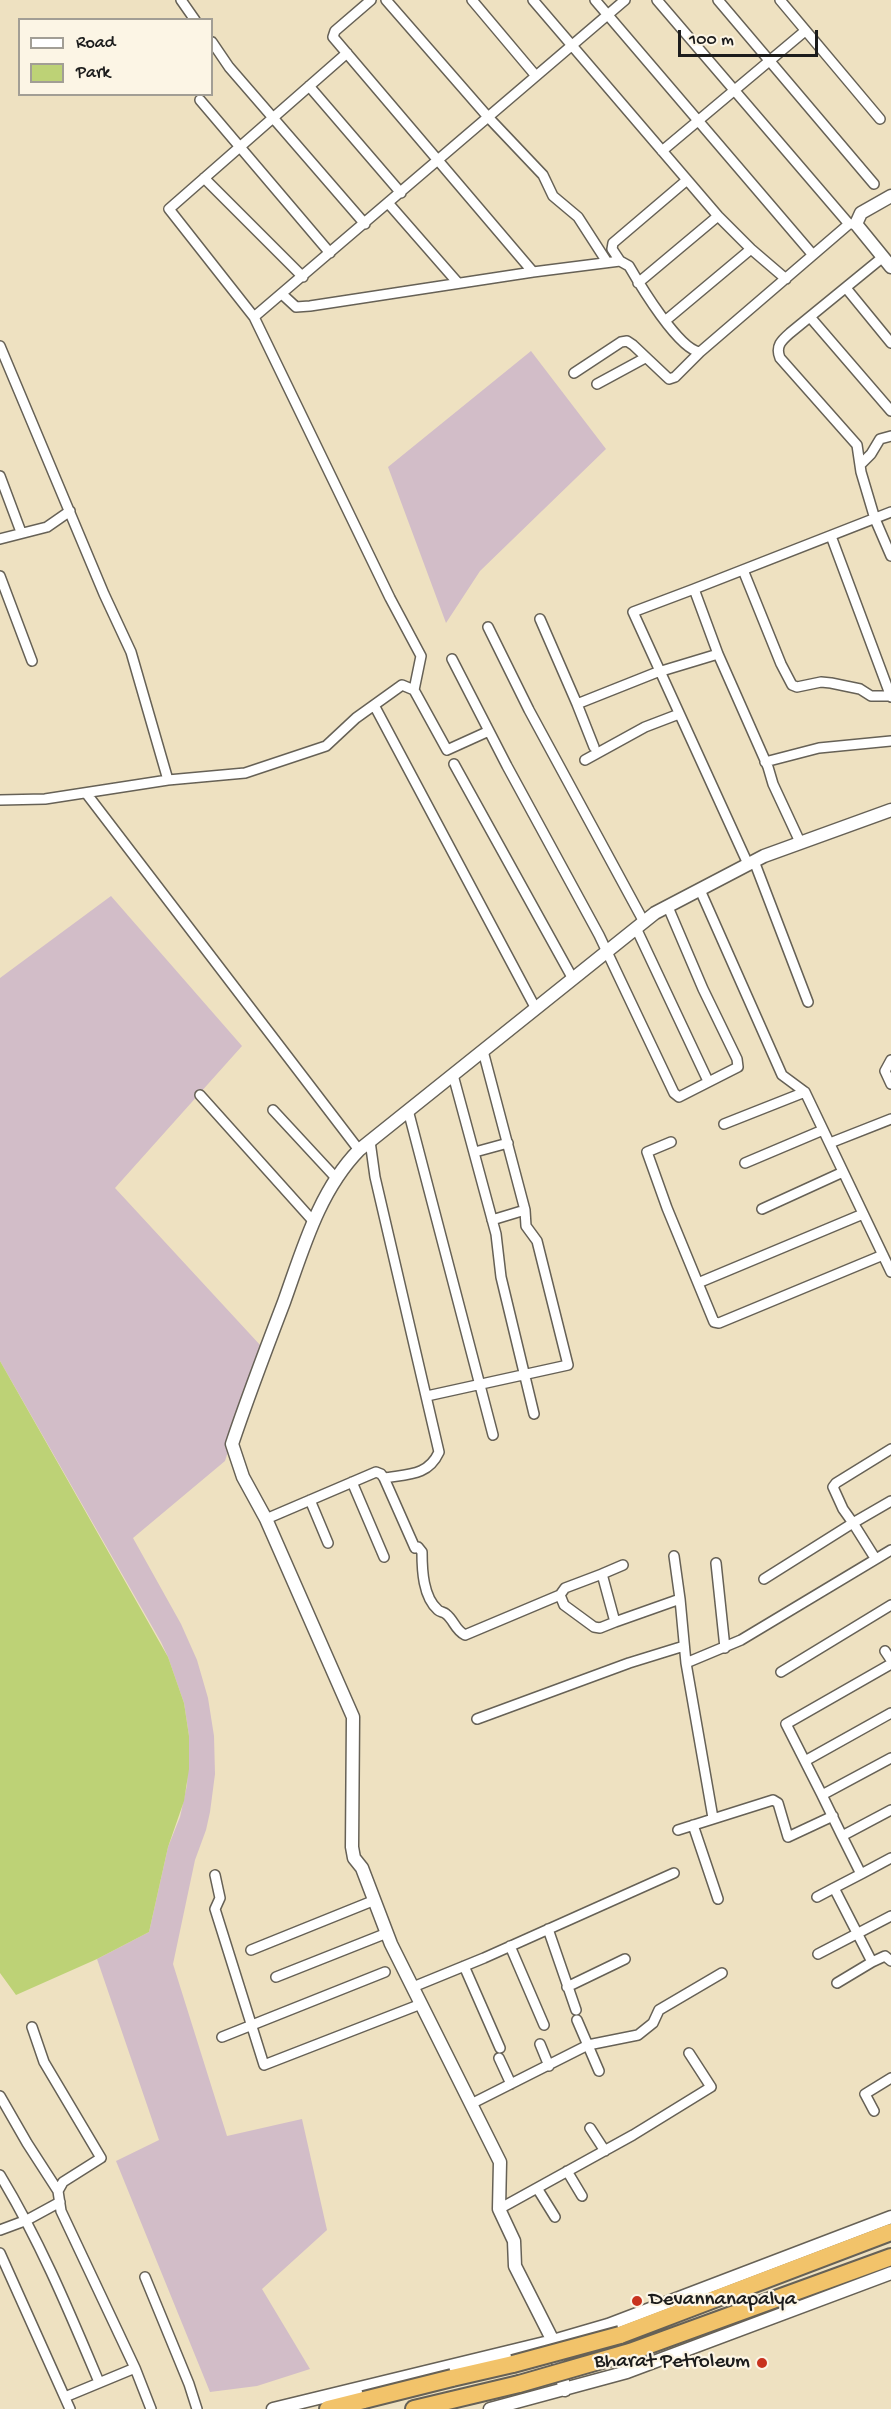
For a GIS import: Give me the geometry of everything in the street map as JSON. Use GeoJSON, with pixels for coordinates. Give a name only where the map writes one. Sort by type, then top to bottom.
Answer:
{"type":"FeatureCollection","features":[{"type":"Feature","properties":{"kind":"highway"},"geometry":{"type":"LineString","coordinates":[[328,2409],[546,2356],[620,2335],[891,2232]]}},
{"type":"Feature","properties":{"kind":"highway"},"geometry":{"type":"LineString","coordinates":[[412,2409],[542,2378],[630,2352],[891,2257]]}},
{"type":"Feature","properties":{"kind":"street"},"geometry":{"type":"LineString","coordinates":[[181,0],[194,18]]}},
{"type":"Feature","properties":{"kind":"street"},"geometry":{"type":"LineString","coordinates":[[386,0],[488,117],[543,175],[553,196],[578,217],[607,262]]}},
{"type":"Feature","properties":{"kind":"street"},"geometry":{"type":"LineString","coordinates":[[472,0],[536,76]]}},
{"type":"Feature","properties":{"kind":"street"},"geometry":{"type":"LineString","coordinates":[[533,0],[718,216],[786,279]]}},
{"type":"Feature","properties":{"kind":"street"},"geometry":{"type":"LineString","coordinates":[[595,0],[813,255]]}},
{"type":"Feature","properties":{"kind":"street"},"geometry":{"type":"LineString","coordinates":[[254,317],[303,278],[625,0]]}},
{"type":"Feature","properties":{"kind":"street"},"geometry":{"type":"LineString","coordinates":[[657,0],[734,91],[887,262],[846,288],[780,342],[778,353],[857,445],[860,465],[876,519],[891,556]]}},
{"type":"Feature","properties":{"kind":"street"},"geometry":{"type":"LineString","coordinates":[[718,0],[874,184]]}},
{"type":"Feature","properties":{"kind":"street"},"geometry":{"type":"LineString","coordinates":[[780,0],[880,119]]}},
{"type":"Feature","properties":{"kind":"street"},"geometry":{"type":"LineString","coordinates":[[367,1],[333,34],[347,54],[533,272]]}},
{"type":"Feature","properties":{"kind":"street"},"geometry":{"type":"LineString","coordinates":[[662,151],[805,31]]}},
{"type":"Feature","properties":{"kind":"street"},"geometry":{"type":"LineString","coordinates":[[213,43],[229,67],[365,224]]}},
{"type":"Feature","properties":{"kind":"street"},"geometry":{"type":"LineString","coordinates":[[347,54],[169,209],[254,317],[390,598],[421,656],[414,690]]}},
{"type":"Feature","properties":{"kind":"street"},"geometry":{"type":"LineString","coordinates":[[309,86],[401,193]]}},
{"type":"Feature","properties":{"kind":"street"},"geometry":{"type":"LineString","coordinates":[[200,100],[330,253]]}},
{"type":"Feature","properties":{"kind":"street"},"geometry":{"type":"LineString","coordinates":[[204,178],[303,278]]}},
{"type":"Feature","properties":{"kind":"street"},"geometry":{"type":"LineString","coordinates":[[687,180],[613,243],[612,249],[620,261],[629,266],[665,321],[690,349],[700,352]]}},
{"type":"Feature","properties":{"kind":"street"},"geometry":{"type":"LineString","coordinates":[[574,373],[621,342],[627,341],[665,377],[671,379],[813,255],[852,224],[861,213],[891,196]]}},
{"type":"Feature","properties":{"kind":"street"},"geometry":{"type":"LineString","coordinates":[[388,204],[458,283]]}},
{"type":"Feature","properties":{"kind":"street"},"geometry":{"type":"LineString","coordinates":[[638,283],[718,216]]}},
{"type":"Feature","properties":{"kind":"street"},"geometry":{"type":"LineString","coordinates":[[665,321],[751,249]]}},
{"type":"Feature","properties":{"kind":"street"},"geometry":{"type":"LineString","coordinates":[[283,295],[296,307],[310,306],[620,261]]}},
{"type":"Feature","properties":{"kind":"street"},"geometry":{"type":"LineString","coordinates":[[846,288],[891,343]]}},
{"type":"Feature","properties":{"kind":"street"},"geometry":{"type":"LineString","coordinates":[[810,317],[891,411]]}},
{"type":"Feature","properties":{"kind":"street"},"geometry":{"type":"LineString","coordinates":[[0,346],[104,594],[131,652],[168,780]]}},
{"type":"Feature","properties":{"kind":"street"},"geometry":{"type":"LineString","coordinates":[[597,384],[645,358]]}},
{"type":"Feature","properties":{"kind":"street"},"geometry":{"type":"LineString","coordinates":[[860,465],[872,454],[880,439],[891,436]]}},
{"type":"Feature","properties":{"kind":"street"},"geometry":{"type":"LineString","coordinates":[[0,476],[21,532]]}},
{"type":"Feature","properties":{"kind":"street"},"geometry":{"type":"LineString","coordinates":[[0,539],[47,527],[70,511]]}},
{"type":"Feature","properties":{"kind":"street"},"geometry":{"type":"LineString","coordinates":[[808,1002],[751,862],[659,672],[633,612],[891,512]]}},
{"type":"Feature","properties":{"kind":"street"},"geometry":{"type":"LineString","coordinates":[[743,570],[772,644],[792,685],[798,687],[820,682],[831,683],[860,689],[871,696],[891,696],[831,536]]}},
{"type":"Feature","properties":{"kind":"street"},"geometry":{"type":"LineString","coordinates":[[0,576],[32,661]]}},
{"type":"Feature","properties":{"kind":"street"},"geometry":{"type":"LineString","coordinates":[[694,589],[718,654],[800,843]]}},
{"type":"Feature","properties":{"kind":"street"},"geometry":{"type":"LineString","coordinates":[[540,618],[594,747]]}},
{"type":"Feature","properties":{"kind":"street"},"geometry":{"type":"LineString","coordinates":[[488,627],[640,925],[708,1081]]}},
{"type":"Feature","properties":{"kind":"street"},"geometry":{"type":"LineString","coordinates":[[577,704],[659,672],[718,654]]}},
{"type":"Feature","properties":{"kind":"street"},"geometry":{"type":"LineString","coordinates":[[452,659],[606,952],[674,1093],[680,1097],[738,1067],[737,1059],[703,989],[668,907]]}},
{"type":"Feature","properties":{"kind":"street"},"geometry":{"type":"LineString","coordinates":[[0,800],[45,799],[168,780],[245,773],[326,746],[374,705],[402,685],[414,690],[447,750],[489,731]]}},
{"type":"Feature","properties":{"kind":"street"},"geometry":{"type":"LineString","coordinates":[[374,705],[536,1008]]}},
{"type":"Feature","properties":{"kind":"street"},"geometry":{"type":"LineString","coordinates":[[585,760],[645,728],[679,714]]}},
{"type":"Feature","properties":{"kind":"street"},"geometry":{"type":"LineString","coordinates":[[765,762],[819,748],[891,741]]}},
{"type":"Feature","properties":{"kind":"street"},"geometry":{"type":"LineString","coordinates":[[454,764],[573,979]]}},
{"type":"Feature","properties":{"kind":"street"},"geometry":{"type":"LineString","coordinates":[[86,793],[358,1150]]}},
{"type":"Feature","properties":{"kind":"street"},"geometry":{"type":"LineString","coordinates":[[565,2390],[553,2341],[515,2266],[514,2241],[499,2209],[500,2162],[412,1987],[387,1933],[362,1868],[354,1858],[352,1847],[354,1717],[266,1519],[243,1477],[232,1444],[314,1222],[336,1178],[358,1150],[640,925],[668,907],[751,862],[891,810]]}},
{"type":"Feature","properties":{"kind":"street"},"geometry":{"type":"LineString","coordinates":[[700,890],[782,1075],[805,1092],[891,1272]]}},
{"type":"Feature","properties":{"kind":"street"},"geometry":{"type":"LineString","coordinates":[[427,1396],[568,1365],[537,1241],[526,1226],[525,1210],[483,1051]]}},
{"type":"Feature","properties":{"kind":"street"},"geometry":{"type":"LineString","coordinates":[[891,1060],[885,1071],[891,1083]]}},
{"type":"Feature","properties":{"kind":"street"},"geometry":{"type":"LineString","coordinates":[[453,1075],[496,1234],[501,1277],[534,1414]]}},
{"type":"Feature","properties":{"kind":"street"},"geometry":{"type":"LineString","coordinates":[[724,1124],[805,1092]]}},
{"type":"Feature","properties":{"kind":"street"},"geometry":{"type":"LineString","coordinates":[[200,1095],[314,1222]]}},
{"type":"Feature","properties":{"kind":"street"},"geometry":{"type":"LineString","coordinates":[[273,1110],[336,1178]]}},
{"type":"Feature","properties":{"kind":"street"},"geometry":{"type":"LineString","coordinates":[[408,1110],[493,1435]]}},
{"type":"Feature","properties":{"kind":"street"},"geometry":{"type":"LineString","coordinates":[[830,1143],[891,1119]]}},
{"type":"Feature","properties":{"kind":"street"},"geometry":{"type":"LineString","coordinates":[[745,1163],[823,1130]]}},
{"type":"Feature","properties":{"kind":"street"},"geometry":{"type":"LineString","coordinates":[[370,1141],[375,1177],[439,1452],[433,1464],[424,1471],[384,1479]]}},
{"type":"Feature","properties":{"kind":"street"},"geometry":{"type":"LineString","coordinates":[[671,1142],[646,1152],[714,1322],[719,1323],[883,1255]]}},
{"type":"Feature","properties":{"kind":"street"},"geometry":{"type":"LineString","coordinates":[[475,1152],[508,1143]]}},
{"type":"Feature","properties":{"kind":"street"},"geometry":{"type":"LineString","coordinates":[[762,1209],[843,1172]]}},
{"type":"Feature","properties":{"kind":"street"},"geometry":{"type":"LineString","coordinates":[[492,1220],[525,1210]]}},
{"type":"Feature","properties":{"kind":"street"},"geometry":{"type":"LineString","coordinates":[[698,1283],[863,1214]]}},
{"type":"Feature","properties":{"kind":"street"},"geometry":{"type":"LineString","coordinates":[[875,1558],[843,1509],[833,1487],[891,1449]]}},
{"type":"Feature","properties":{"kind":"street"},"geometry":{"type":"LineString","coordinates":[[266,1519],[376,1472],[381,1474],[408,1535],[415,1548],[418,1547],[422,1552],[422,1574],[431,1602],[438,1611],[447,1615],[458,1631],[465,1635],[560,1595],[565,1588],[623,1565]]}},
{"type":"Feature","properties":{"kind":"street"},"geometry":{"type":"LineString","coordinates":[[352,1482],[384,1557]]}},
{"type":"Feature","properties":{"kind":"street"},"geometry":{"type":"LineString","coordinates":[[309,1500],[328,1543]]}},
{"type":"Feature","properties":{"kind":"street"},"geometry":{"type":"LineString","coordinates":[[764,1579],[891,1501]]}},
{"type":"Feature","properties":{"kind":"street"},"geometry":{"type":"LineString","coordinates":[[686,1663],[741,1640],[891,1550]]}},
{"type":"Feature","properties":{"kind":"street"},"geometry":{"type":"LineString","coordinates":[[674,1556],[686,1663],[713,1818]]}},
{"type":"Feature","properties":{"kind":"street"},"geometry":{"type":"LineString","coordinates":[[716,1563],[725,1648]]}},
{"type":"Feature","properties":{"kind":"street"},"geometry":{"type":"LineString","coordinates":[[602,1574],[615,1622]]}},
{"type":"Feature","properties":{"kind":"street"},"geometry":{"type":"LineString","coordinates":[[560,1595],[564,1605],[594,1627],[600,1628],[680,1599]]}},
{"type":"Feature","properties":{"kind":"street"},"geometry":{"type":"LineString","coordinates":[[782,1672],[891,1605]]}},
{"type":"Feature","properties":{"kind":"street"},"geometry":{"type":"LineString","coordinates":[[477,1719],[629,1663],[684,1646]]}},
{"type":"Feature","properties":{"kind":"street"},"geometry":{"type":"LineString","coordinates":[[861,1874],[786,1724],[889,1658]]}},
{"type":"Feature","properties":{"kind":"street"},"geometry":{"type":"LineString","coordinates":[[805,1761],[891,1713]]}},
{"type":"Feature","properties":{"kind":"street"},"geometry":{"type":"LineString","coordinates":[[822,1795],[891,1758]]}},
{"type":"Feature","properties":{"kind":"street"},"geometry":{"type":"LineString","coordinates":[[678,1830],[772,1800],[778,1803],[788,1838],[832,1816]]}},
{"type":"Feature","properties":{"kind":"street"},"geometry":{"type":"LineString","coordinates":[[842,1836],[891,1810]]}},
{"type":"Feature","properties":{"kind":"street"},"geometry":{"type":"LineString","coordinates":[[693,1825],[718,1899]]}},
{"type":"Feature","properties":{"kind":"street"},"geometry":{"type":"LineString","coordinates":[[817,1897],[891,1858]]}},
{"type":"Feature","properties":{"kind":"street"},"geometry":{"type":"LineString","coordinates":[[412,1987],[674,1873]]}},
{"type":"Feature","properties":{"kind":"street"},"geometry":{"type":"LineString","coordinates":[[214,1875],[220,1898],[215,1910],[264,2065],[421,2004]]}},
{"type":"Feature","properties":{"kind":"street"},"geometry":{"type":"LineString","coordinates":[[834,1888],[872,1962]]}},
{"type":"Feature","properties":{"kind":"street"},"geometry":{"type":"LineString","coordinates":[[251,1950],[375,1900]]}},
{"type":"Feature","properties":{"kind":"street"},"geometry":{"type":"LineString","coordinates":[[818,1954],[891,1916]]}},
{"type":"Feature","properties":{"kind":"street"},"geometry":{"type":"LineString","coordinates":[[548,1929],[599,2071]]}},
{"type":"Feature","properties":{"kind":"street"},"geometry":{"type":"LineString","coordinates":[[276,1977],[387,1933]]}},
{"type":"Feature","properties":{"kind":"street"},"geometry":{"type":"LineString","coordinates":[[510,1946],[543,2025]]}},
{"type":"Feature","properties":{"kind":"street"},"geometry":{"type":"LineString","coordinates":[[837,1983],[885,1956],[891,1961]]}},
{"type":"Feature","properties":{"kind":"street"},"geometry":{"type":"LineString","coordinates":[[567,1987],[625,1959]]}},
{"type":"Feature","properties":{"kind":"street"},"geometry":{"type":"LineString","coordinates":[[464,1966],[500,2048]]}},
{"type":"Feature","properties":{"kind":"street"},"geometry":{"type":"LineString","coordinates":[[222,2037],[385,1972]]}},
{"type":"Feature","properties":{"kind":"street"},"geometry":{"type":"LineString","coordinates":[[471,2104],[588,2045],[638,2035],[653,2023],[659,2010],[722,1973]]}},
{"type":"Feature","properties":{"kind":"street"},"geometry":{"type":"LineString","coordinates":[[32,2027],[44,2062],[101,2158],[63,2182],[58,2191]]}},
{"type":"Feature","properties":{"kind":"street"},"geometry":{"type":"LineString","coordinates":[[540,2044],[549,2066]]}},
{"type":"Feature","properties":{"kind":"street"},"geometry":{"type":"LineString","coordinates":[[499,2209],[605,2151],[711,2087],[689,2053]]}},
{"type":"Feature","properties":{"kind":"street"},"geometry":{"type":"LineString","coordinates":[[499,2058],[511,2084]]}},
{"type":"Feature","properties":{"kind":"street"},"geometry":{"type":"LineString","coordinates":[[874,2111],[865,2094],[891,2078]]}},
{"type":"Feature","properties":{"kind":"street"},"geometry":{"type":"LineString","coordinates":[[0,2096],[58,2191],[61,2211],[135,2368],[151,2409]]}},
{"type":"Feature","properties":{"kind":"street"},"geometry":{"type":"LineString","coordinates":[[590,2128],[605,2151]]}},
{"type":"Feature","properties":{"kind":"street"},"geometry":{"type":"LineString","coordinates":[[567,2172],[582,2196]]}},
{"type":"Feature","properties":{"kind":"street"},"geometry":{"type":"LineString","coordinates":[[0,2175],[27,2220],[63,2296],[99,2382]]}},
{"type":"Feature","properties":{"kind":"street"},"geometry":{"type":"LineString","coordinates":[[537,2188],[555,2217]]}},
{"type":"Feature","properties":{"kind":"street"},"geometry":{"type":"LineString","coordinates":[[0,2230],[27,2220],[60,2202]]}},
{"type":"Feature","properties":{"kind":"street"},"geometry":{"type":"LineString","coordinates":[[273,2409],[553,2341],[608,2325],[891,2217]]}},
{"type":"Feature","properties":{"kind":"street"},"geometry":{"type":"LineString","coordinates":[[0,2253],[70,2409]]}},
{"type":"Feature","properties":{"kind":"street"},"geometry":{"type":"LineString","coordinates":[[490,2409],[565,2390],[684,2352],[891,2273]]}},
{"type":"Feature","properties":{"kind":"street"},"geometry":{"type":"LineString","coordinates":[[145,2277],[197,2409]]}},
{"type":"Feature","properties":{"kind":"street"},"geometry":{"type":"LineString","coordinates":[[65,2397],[135,2368]]}},
{"type":"Feature","properties":{"kind":"street"},"geometry":{"type":"LineString","coordinates":[[406,2377],[412,2409]]}},
{"type":"Feature","properties":{"kind":"shaded area"},"geometry":{"type":"Polygon","coordinates":[[[531,351],[606,449],[480,571],[446,623],[388,467],[531,351]]]}},
{"type":"Feature","properties":{"kind":"shaded area"},"geometry":{"type":"Polygon","coordinates":[[[111,896],[242,1046],[115,1188],[261,1346],[225,1461],[133,1538],[181,1624],[197,1660],[208,1698],[214,1736],[215,1774],[210,1812],[195,1860],[173,1964],[227,2136],[302,2119],[327,2230],[262,2289],[310,2369],[257,2386],[210,2392],[116,2161],[159,2140],[97,1959],[149,1932],[168,1847],[180,1817],[187,1785],[189,1736],[184,1703],[161,1642],[0,1361],[0,978],[111,896]]]}},
{"type":"Feature","properties":{"kind":"green space"},"geometry":{"type":"Polygon","coordinates":[[[0,1361],[168,1657],[184,1703],[189,1736],[189,1769],[184,1801],[168,1847],[149,1932],[97,1959],[16,1995],[0,1973],[0,1361]]]}},
{"type":"Feature","properties":{"kind":"place","name":"Devannanapalya"},"geometry":{"type":"Point","coordinates":[637,2301]}},
{"type":"Feature","properties":{"kind":"place","name":"Bharat Petroleum"},"geometry":{"type":"Point","coordinates":[762,2363]}}]}
